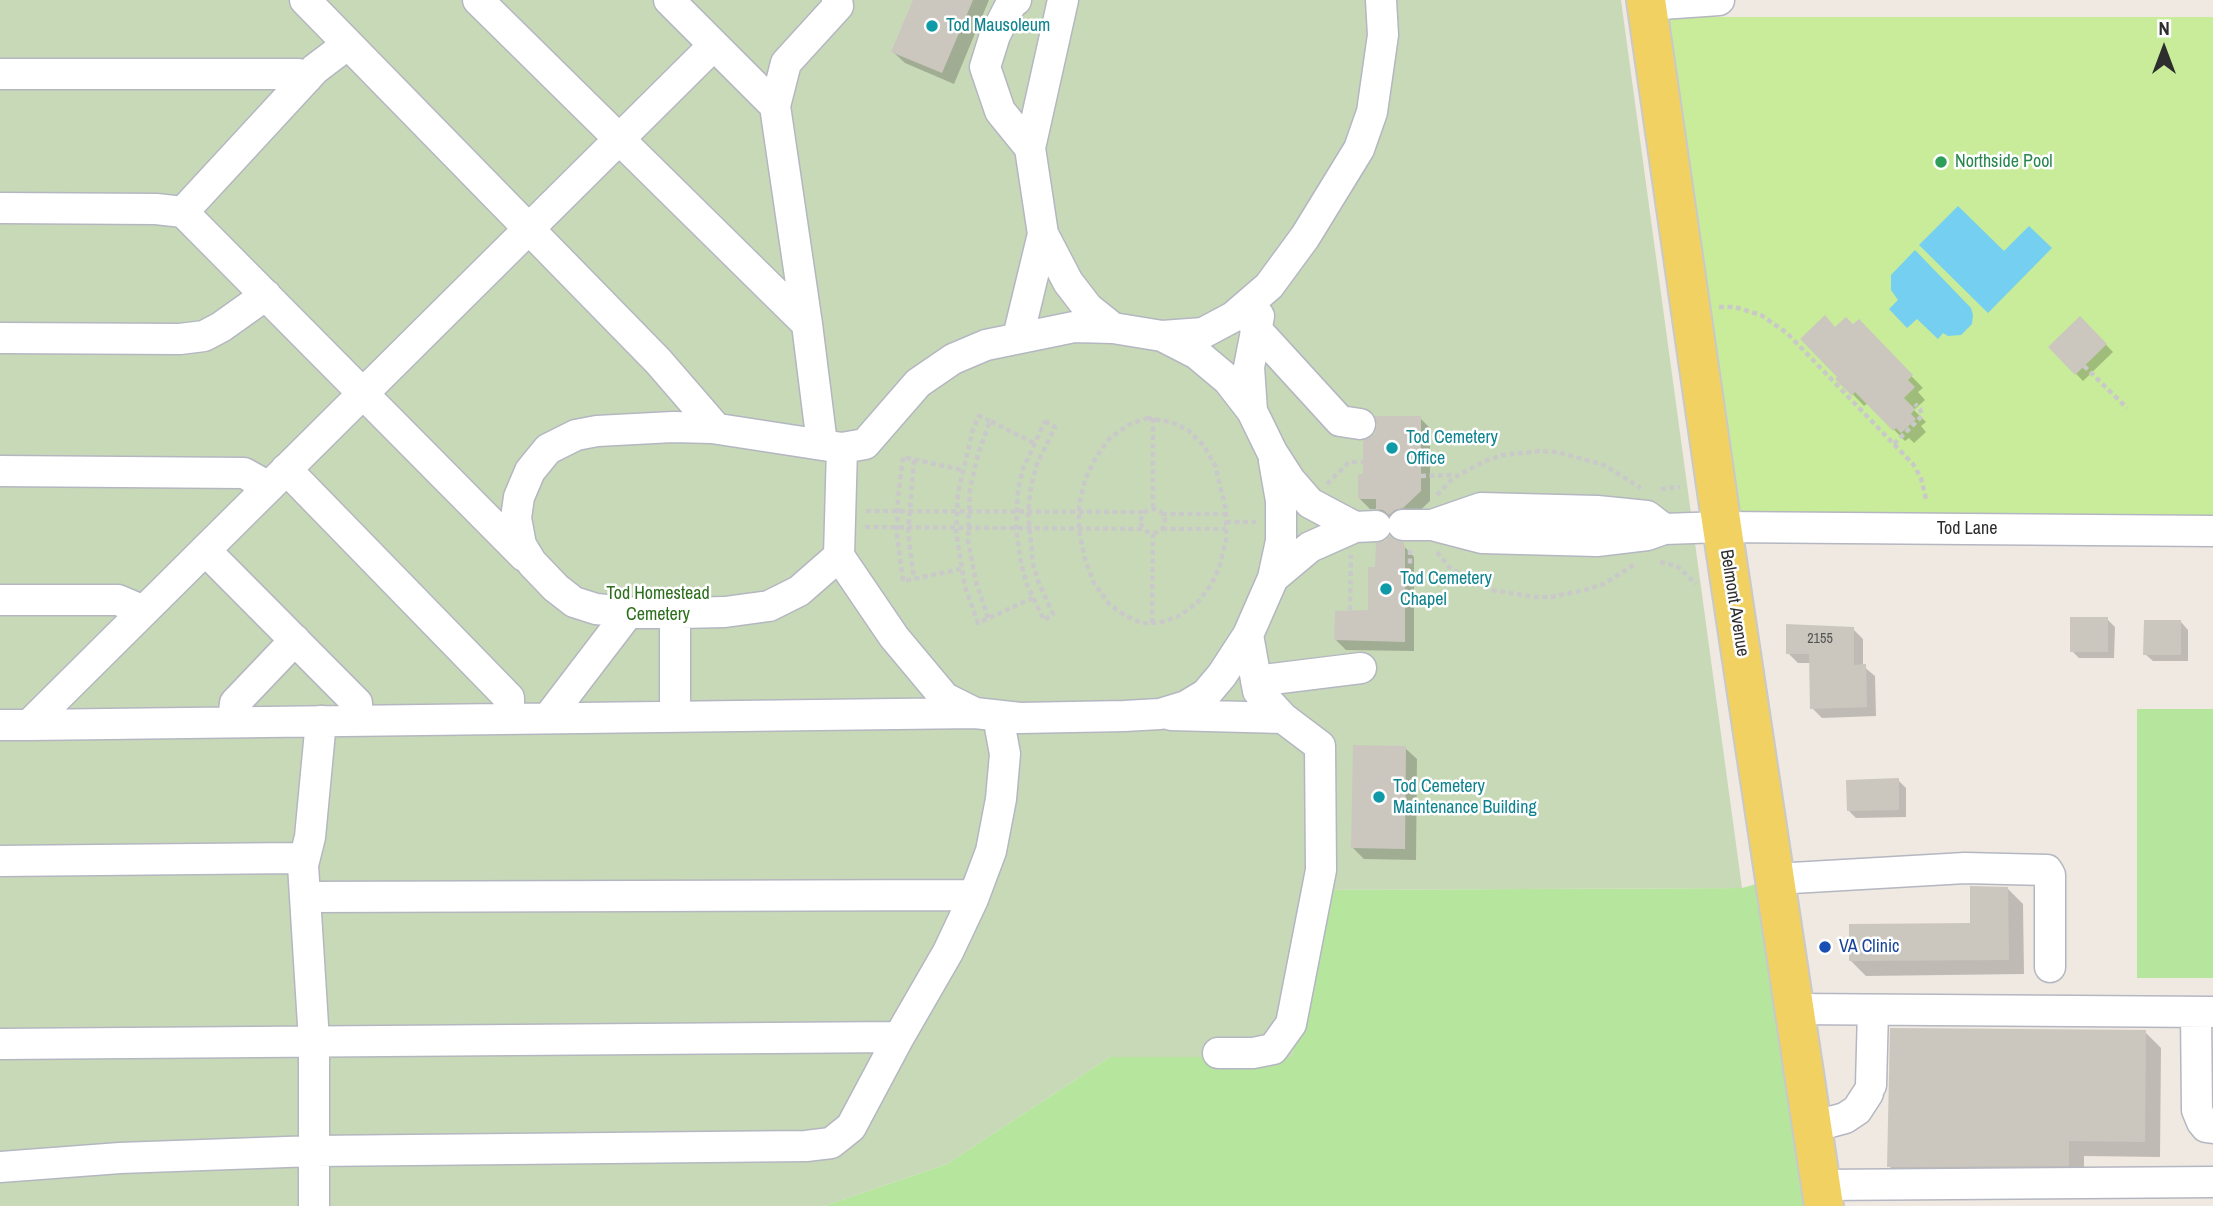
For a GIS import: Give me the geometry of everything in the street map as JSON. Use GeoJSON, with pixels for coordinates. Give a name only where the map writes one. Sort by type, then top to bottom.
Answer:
{"type":"FeatureCollection","features":[{"type":"Feature","properties":{"kind":"main road","name":"Belmont Avenue"},"geometry":{"type":"LineString","coordinates":[[1646,3],[1823,1196]]}},
{"type":"Feature","properties":{"kind":"street"},"geometry":{"type":"LineString","coordinates":[[305,0],[658,361],[716,428]]}},
{"type":"Feature","properties":{"kind":"street"},"geometry":{"type":"LineString","coordinates":[[478,0],[807,324]]}},
{"type":"Feature","properties":{"kind":"street"},"geometry":{"type":"LineString","coordinates":[[669,0],[775,106]]}},
{"type":"Feature","properties":{"kind":"street"},"geometry":{"type":"LineString","coordinates":[[0,1167],[120,1158],[314,1151],[806,1146],[831,1143],[851,1127],[948,952],[974,895],[991,851],[1001,799],[1004,754],[986,715],[945,698],[894,637],[840,531],[832,446],[807,324],[775,106],[786,63],[838,6],[837,0]]}},
{"type":"Feature","properties":{"kind":"street"},"geometry":{"type":"LineString","coordinates":[[1016,0],[1011,4],[995,35],[985,66],[1000,111],[1030,148]]}},
{"type":"Feature","properties":{"kind":"street"},"geometry":{"type":"LineString","coordinates":[[1063,0],[1030,148],[1043,234],[1068,282],[1088,309],[1112,328]]}},
{"type":"Feature","properties":{"kind":"street"},"geometry":{"type":"LineString","coordinates":[[532,563],[522,545],[516,518],[519,497],[530,471],[548,449],[576,435],[597,431],[673,427],[716,428],[832,446],[865,444],[918,383],[953,359],[986,345],[1074,327],[1112,328],[1162,336],[1203,332],[1233,317],[1269,286],[1305,237],[1359,149],[1372,112],[1379,73],[1383,35],[1381,0]]}},
{"type":"Feature","properties":{"kind":"street"},"geometry":{"type":"LineString","coordinates":[[1646,3],[1718,0]]}},
{"type":"Feature","properties":{"kind":"street"},"geometry":{"type":"LineString","coordinates":[[183,212],[307,78],[348,44]]}},
{"type":"Feature","properties":{"kind":"street"},"geometry":{"type":"LineString","coordinates":[[29,724],[714,45]]}},
{"type":"Feature","properties":{"kind":"street"},"geometry":{"type":"LineString","coordinates":[[0,74],[298,74],[307,78]]}},
{"type":"Feature","properties":{"kind":"street"},"geometry":{"type":"LineString","coordinates":[[0,208],[156,209],[183,212],[556,588],[574,602],[596,609],[629,612],[724,612],[769,607],[799,591],[840,531]]}},
{"type":"Feature","properties":{"kind":"street"},"geometry":{"type":"LineString","coordinates":[[1018,337],[1043,234]]}},
{"type":"Feature","properties":{"kind":"street"},"geometry":{"type":"LineString","coordinates":[[1252,411],[1249,366],[1255,328],[1269,286]]}},
{"type":"Feature","properties":{"kind":"street"},"geometry":{"type":"LineString","coordinates":[[0,338],[180,339],[204,336],[266,295]]}},
{"type":"Feature","properties":{"kind":"street"},"geometry":{"type":"LineString","coordinates":[[1255,328],[1340,421],[1360,424]]}},
{"type":"Feature","properties":{"kind":"street"},"geometry":{"type":"LineString","coordinates":[[1162,336],[1197,354],[1228,380],[1252,411],[1272,452],[1290,480],[1310,503],[1401,532]]}},
{"type":"Feature","properties":{"kind":"street"},"geometry":{"type":"LineString","coordinates":[[1160,714],[1186,706],[1206,694],[1222,675],[1248,635],[1273,578],[1281,541],[1281,501],[1272,452]]}},
{"type":"Feature","properties":{"kind":"street"},"geometry":{"type":"LineString","coordinates":[[0,471],[244,473],[277,478],[509,698],[509,719]]}},
{"type":"Feature","properties":{"kind":"street"},"geometry":{"type":"LineString","coordinates":[[1273,578],[1310,547],[1401,532],[1481,508],[1615,526],[1647,516],[1671,541]]}},
{"type":"Feature","properties":{"kind":"street","name":"Tod Lane"},"geometry":{"type":"LineString","coordinates":[[1671,541],[1722,527],[2213,531]]}},
{"type":"Feature","properties":{"kind":"street"},"geometry":{"type":"LineString","coordinates":[[205,550],[357,703],[358,721]]}},
{"type":"Feature","properties":{"kind":"street"},"geometry":{"type":"LineString","coordinates":[[0,600],[118,600],[144,611]]}},
{"type":"Feature","properties":{"kind":"street"},"geometry":{"type":"LineString","coordinates":[[548,718],[629,612]]}},
{"type":"Feature","properties":{"kind":"street"},"geometry":{"type":"LineString","coordinates":[[675,613],[675,717]]}},
{"type":"Feature","properties":{"kind":"street"},"geometry":{"type":"LineString","coordinates":[[1218,1053],[1253,1053],[1273,1049],[1291,1024],[1321,870],[1320,746],[1283,718],[1258,691],[1248,635]]}},
{"type":"Feature","properties":{"kind":"street"},"geometry":{"type":"LineString","coordinates":[[233,722],[235,703],[295,640]]}},
{"type":"Feature","properties":{"kind":"street"},"geometry":{"type":"LineString","coordinates":[[1256,681],[1361,668]]}},
{"type":"Feature","properties":{"kind":"street"},"geometry":{"type":"LineString","coordinates":[[0,725],[675,717],[986,715],[1020,718],[1160,714],[1283,718]]}},
{"type":"Feature","properties":{"kind":"street"},"geometry":{"type":"LineString","coordinates":[[314,1206],[314,1041],[303,865],[310,837],[321,721]]}},
{"type":"Feature","properties":{"kind":"street"},"geometry":{"type":"LineString","coordinates":[[0,861],[295,858],[303,865]]}},
{"type":"Feature","properties":{"kind":"street"},"geometry":{"type":"LineString","coordinates":[[1775,879],[1965,868],[2047,870],[2050,875],[2050,967]]}},
{"type":"Feature","properties":{"kind":"street"},"geometry":{"type":"LineString","coordinates":[[305,897],[974,895]]}},
{"type":"Feature","properties":{"kind":"street"},"geometry":{"type":"LineString","coordinates":[[1795,1009],[2205,1012],[2197,1110],[2206,1127],[2213,1128]]}},
{"type":"Feature","properties":{"kind":"street"},"geometry":{"type":"LineString","coordinates":[[1812,1127],[1845,1118],[1857,1111],[1870,1089],[1873,1010]]}},
{"type":"Feature","properties":{"kind":"street"},"geometry":{"type":"LineString","coordinates":[[0,1044],[899,1037]]}},
{"type":"Feature","properties":{"kind":"street"},"geometry":{"type":"LineString","coordinates":[[1823,1196],[2213,1182]]}},
{"type":"Feature","properties":{"kind":"path"},"geometry":{"type":"LineString","coordinates":[[1690,307],[1735,307],[1761,315],[1787,332],[1917,471],[1926,499]]}},
{"type":"Feature","properties":{"kind":"path"},"geometry":{"type":"LineString","coordinates":[[2084,366],[2127,408]]}},
{"type":"Feature","properties":{"kind":"path"},"geometry":{"type":"LineString","coordinates":[[1894,444],[1922,416],[1915,404]]}},
{"type":"Feature","properties":{"kind":"path"},"geometry":{"type":"LineString","coordinates":[[1033,598],[978,623],[961,569],[956,528],[962,470],[979,416],[1034,443]]}},
{"type":"Feature","properties":{"kind":"path"},"geometry":{"type":"LineString","coordinates":[[1153,418],[1153,509]]}},
{"type":"Feature","properties":{"kind":"path"},"geometry":{"type":"LineString","coordinates":[[1153,418],[1188,430],[1204,446],[1215,465],[1223,491],[1226,529],[1220,565],[1211,585],[1197,603],[1179,616],[1159,623],[1142,623],[1108,604],[1094,583],[1084,559],[1079,512],[1084,480],[1110,438],[1130,424],[1153,418]]}},
{"type":"Feature","properties":{"kind":"path"},"geometry":{"type":"LineString","coordinates":[[988,618],[975,577],[968,512],[976,463],[990,421]]}},
{"type":"Feature","properties":{"kind":"path"},"geometry":{"type":"LineString","coordinates":[[1045,421],[1055,427],[1037,464],[1028,512],[1036,576],[1053,614],[1044,620],[1025,579],[1016,528],[1018,489],[1027,460],[1045,421]]}},
{"type":"Feature","properties":{"kind":"path"},"geometry":{"type":"LineString","coordinates":[[1350,610],[1401,532],[1457,475],[1485,461],[1503,455],[1558,452],[1604,465],[1639,488],[1645,489]]}},
{"type":"Feature","properties":{"kind":"path"},"geometry":{"type":"LineString","coordinates":[[961,569],[902,581],[897,511],[903,457],[962,470]]}},
{"type":"Feature","properties":{"kind":"path"},"geometry":{"type":"LineString","coordinates":[[914,460],[908,527],[914,579]]}},
{"type":"Feature","properties":{"kind":"path"},"geometry":{"type":"LineString","coordinates":[[1027,460],[1037,464]]}},
{"type":"Feature","properties":{"kind":"path"},"geometry":{"type":"LineString","coordinates":[[964,461],[976,463]]}},
{"type":"Feature","properties":{"kind":"path"},"geometry":{"type":"LineString","coordinates":[[1310,503],[1349,462],[1363,462]]}},
{"type":"Feature","properties":{"kind":"path"},"geometry":{"type":"LineString","coordinates":[[1421,476],[1457,475]]}},
{"type":"Feature","properties":{"kind":"path"},"geometry":{"type":"LineString","coordinates":[[1661,489],[1680,487]]}},
{"type":"Feature","properties":{"kind":"path"},"geometry":{"type":"LineString","coordinates":[[840,531],[897,511],[1144,512],[1153,509],[1162,514],[1226,514]]}},
{"type":"Feature","properties":{"kind":"path"},"geometry":{"type":"LineString","coordinates":[[1143,528],[1140,520],[1144,512]]}},
{"type":"Feature","properties":{"kind":"path"},"geometry":{"type":"LineString","coordinates":[[1162,514],[1165,520],[1162,529]]}},
{"type":"Feature","properties":{"kind":"path"},"geometry":{"type":"LineString","coordinates":[[840,531],[897,527],[1143,528],[1153,534]]}},
{"type":"Feature","properties":{"kind":"path"},"geometry":{"type":"LineString","coordinates":[[1153,534],[1162,529],[1226,529]]}},
{"type":"Feature","properties":{"kind":"path"},"geometry":{"type":"LineString","coordinates":[[1401,532],[1437,552],[1449,567],[1477,584],[1502,593],[1535,597],[1550,597],[1604,584],[1634,564],[1644,561]]}},
{"type":"Feature","properties":{"kind":"path"},"geometry":{"type":"LineString","coordinates":[[1152,623],[1153,534]]}},
{"type":"Feature","properties":{"kind":"path"},"geometry":{"type":"LineString","coordinates":[[1671,541],[1671,563]]}},
{"type":"Feature","properties":{"kind":"path"},"geometry":{"type":"LineString","coordinates":[[1660,562],[1671,563],[1685,572],[1696,584]]}},
{"type":"Feature","properties":{"kind":"path"},"geometry":{"type":"LineString","coordinates":[[1025,579],[1036,576]]}},
{"type":"Feature","properties":{"kind":"path"},"geometry":{"type":"LineString","coordinates":[[964,579],[975,577]]}},
{"type":"Feature","properties":{"kind":"green space","name":"Tod Homestead Cemetery"},"geometry":{"type":"Polygon","coordinates":[[[0,0],[1621,0],[1742,888],[1308,890],[1292,1057],[1110,1057],[947,1164],[824,1206],[0,1206],[0,0]]]}},
{"type":"Feature","properties":{"kind":"green space","name":"Northside Pool"},"geometry":{"type":"Polygon","coordinates":[[[1648,17],[2213,17],[2213,531],[1722,527],[1648,17]]]}},
{"type":"Feature","properties":{"kind":"green space"},"geometry":{"type":"Polygon","coordinates":[[[2137,709],[2213,709],[2213,978],[2137,978],[2137,709]]]}},
{"type":"Feature","properties":{"kind":"green space"},"geometry":{"type":"Polygon","coordinates":[[[1775,879],[1824,1206],[824,1206],[947,1164],[1110,1057],[1292,1057],[1308,890],[1742,888],[1775,879]]]}},
{"type":"Feature","properties":{"kind":"water"},"geometry":{"type":"Polygon","coordinates":[[[1958,206],[2004,251],[2029,226],[2052,248],[1988,313],[1919,245],[1958,206]]]}},
{"type":"Feature","properties":{"kind":"water"},"geometry":{"type":"Polygon","coordinates":[[[1915,250],[1971,308],[1972,324],[1961,335],[1948,336],[1943,333],[1938,339],[1917,319],[1907,328],[1889,309],[1898,300],[1891,290],[1891,275],[1915,250]]]}},
{"type":"Feature","properties":{"kind":"building","name":"Tod Mausoleum"},"geometry":{"type":"Polygon","coordinates":[[[913,0],[973,0],[942,73],[891,52],[913,0]]]}},
{"type":"Feature","properties":{"kind":"building"},"geometry":{"type":"Polygon","coordinates":[[[1825,315],[1835,327],[1846,317],[1853,324],[1859,319],[1913,375],[1908,380],[1915,387],[1904,398],[1915,409],[1911,414],[1916,419],[1901,433],[1896,428],[1893,431],[1855,392],[1852,396],[1800,339],[1825,315]]]}},
{"type":"Feature","properties":{"kind":"building"},"geometry":{"type":"Polygon","coordinates":[[[2080,316],[2107,344],[2075,375],[2048,347],[2080,316]]]}},
{"type":"Feature","properties":{"kind":"building","name":"Tod Cemetery Office"},"geometry":{"type":"Polygon","coordinates":[[[1375,416],[1421,416],[1421,491],[1403,508],[1389,515],[1376,509],[1376,499],[1358,499],[1358,474],[1363,474],[1363,441],[1374,434],[1377,426],[1375,416]]]}},
{"type":"Feature","properties":{"kind":"building","name":"Tod Cemetery Chapel"},"geometry":{"type":"Polygon","coordinates":[[[1390,536],[1403,542],[1405,546],[1405,642],[1334,640],[1335,611],[1368,610],[1368,567],[1375,567],[1376,543],[1385,541],[1390,536]]]}},
{"type":"Feature","properties":{"kind":"building"},"geometry":{"type":"Polygon","coordinates":[[[2070,617],[2108,617],[2108,652],[2070,652],[2070,617]]]}},
{"type":"Feature","properties":{"kind":"building"},"geometry":{"type":"Polygon","coordinates":[[[2144,620],[2181,620],[2181,655],[2143,655],[2144,620]]]}},
{"type":"Feature","properties":{"kind":"building"},"geometry":{"type":"Polygon","coordinates":[[[1786,624],[1854,627],[1854,665],[1866,664],[1867,707],[1810,709],[1809,654],[1786,654],[1786,624]]]}},
{"type":"Feature","properties":{"kind":"building","name":"Tod Cemetery Maintenance Building"},"geometry":{"type":"Polygon","coordinates":[[[1353,745],[1406,746],[1405,849],[1351,848],[1353,745]]]}},
{"type":"Feature","properties":{"kind":"building"},"geometry":{"type":"Polygon","coordinates":[[[1899,778],[1899,810],[1847,811],[1846,780],[1899,778]]]}},
{"type":"Feature","properties":{"kind":"building"},"geometry":{"type":"Polygon","coordinates":[[[1970,886],[2008,887],[2009,960],[1849,961],[1849,924],[1970,923],[1970,886]]]}},
{"type":"Feature","properties":{"kind":"building"},"geometry":{"type":"Polygon","coordinates":[[[1890,1028],[2146,1030],[2145,1142],[2069,1141],[2069,1166],[1887,1167],[1890,1028]]]}},
{"type":"Feature","properties":{"kind":"place","name":"Tod Mausoleum"},"geometry":{"type":"Point","coordinates":[932,26]}},
{"type":"Feature","properties":{"kind":"place","name":"Northside Pool"},"geometry":{"type":"Point","coordinates":[1941,162]}},
{"type":"Feature","properties":{"kind":"place","name":"Tod Cemetery Office"},"geometry":{"type":"Point","coordinates":[1392,448]}},
{"type":"Feature","properties":{"kind":"place","name":"Tod Cemetery Chapel"},"geometry":{"type":"Point","coordinates":[1386,589]}},
{"type":"Feature","properties":{"kind":"place","name":"Tod Cemetery Maintenance Building"},"geometry":{"type":"Point","coordinates":[1379,797]}},
{"type":"Feature","properties":{"kind":"place","name":"VA Clinic"},"geometry":{"type":"Point","coordinates":[1825,947]}}]}
